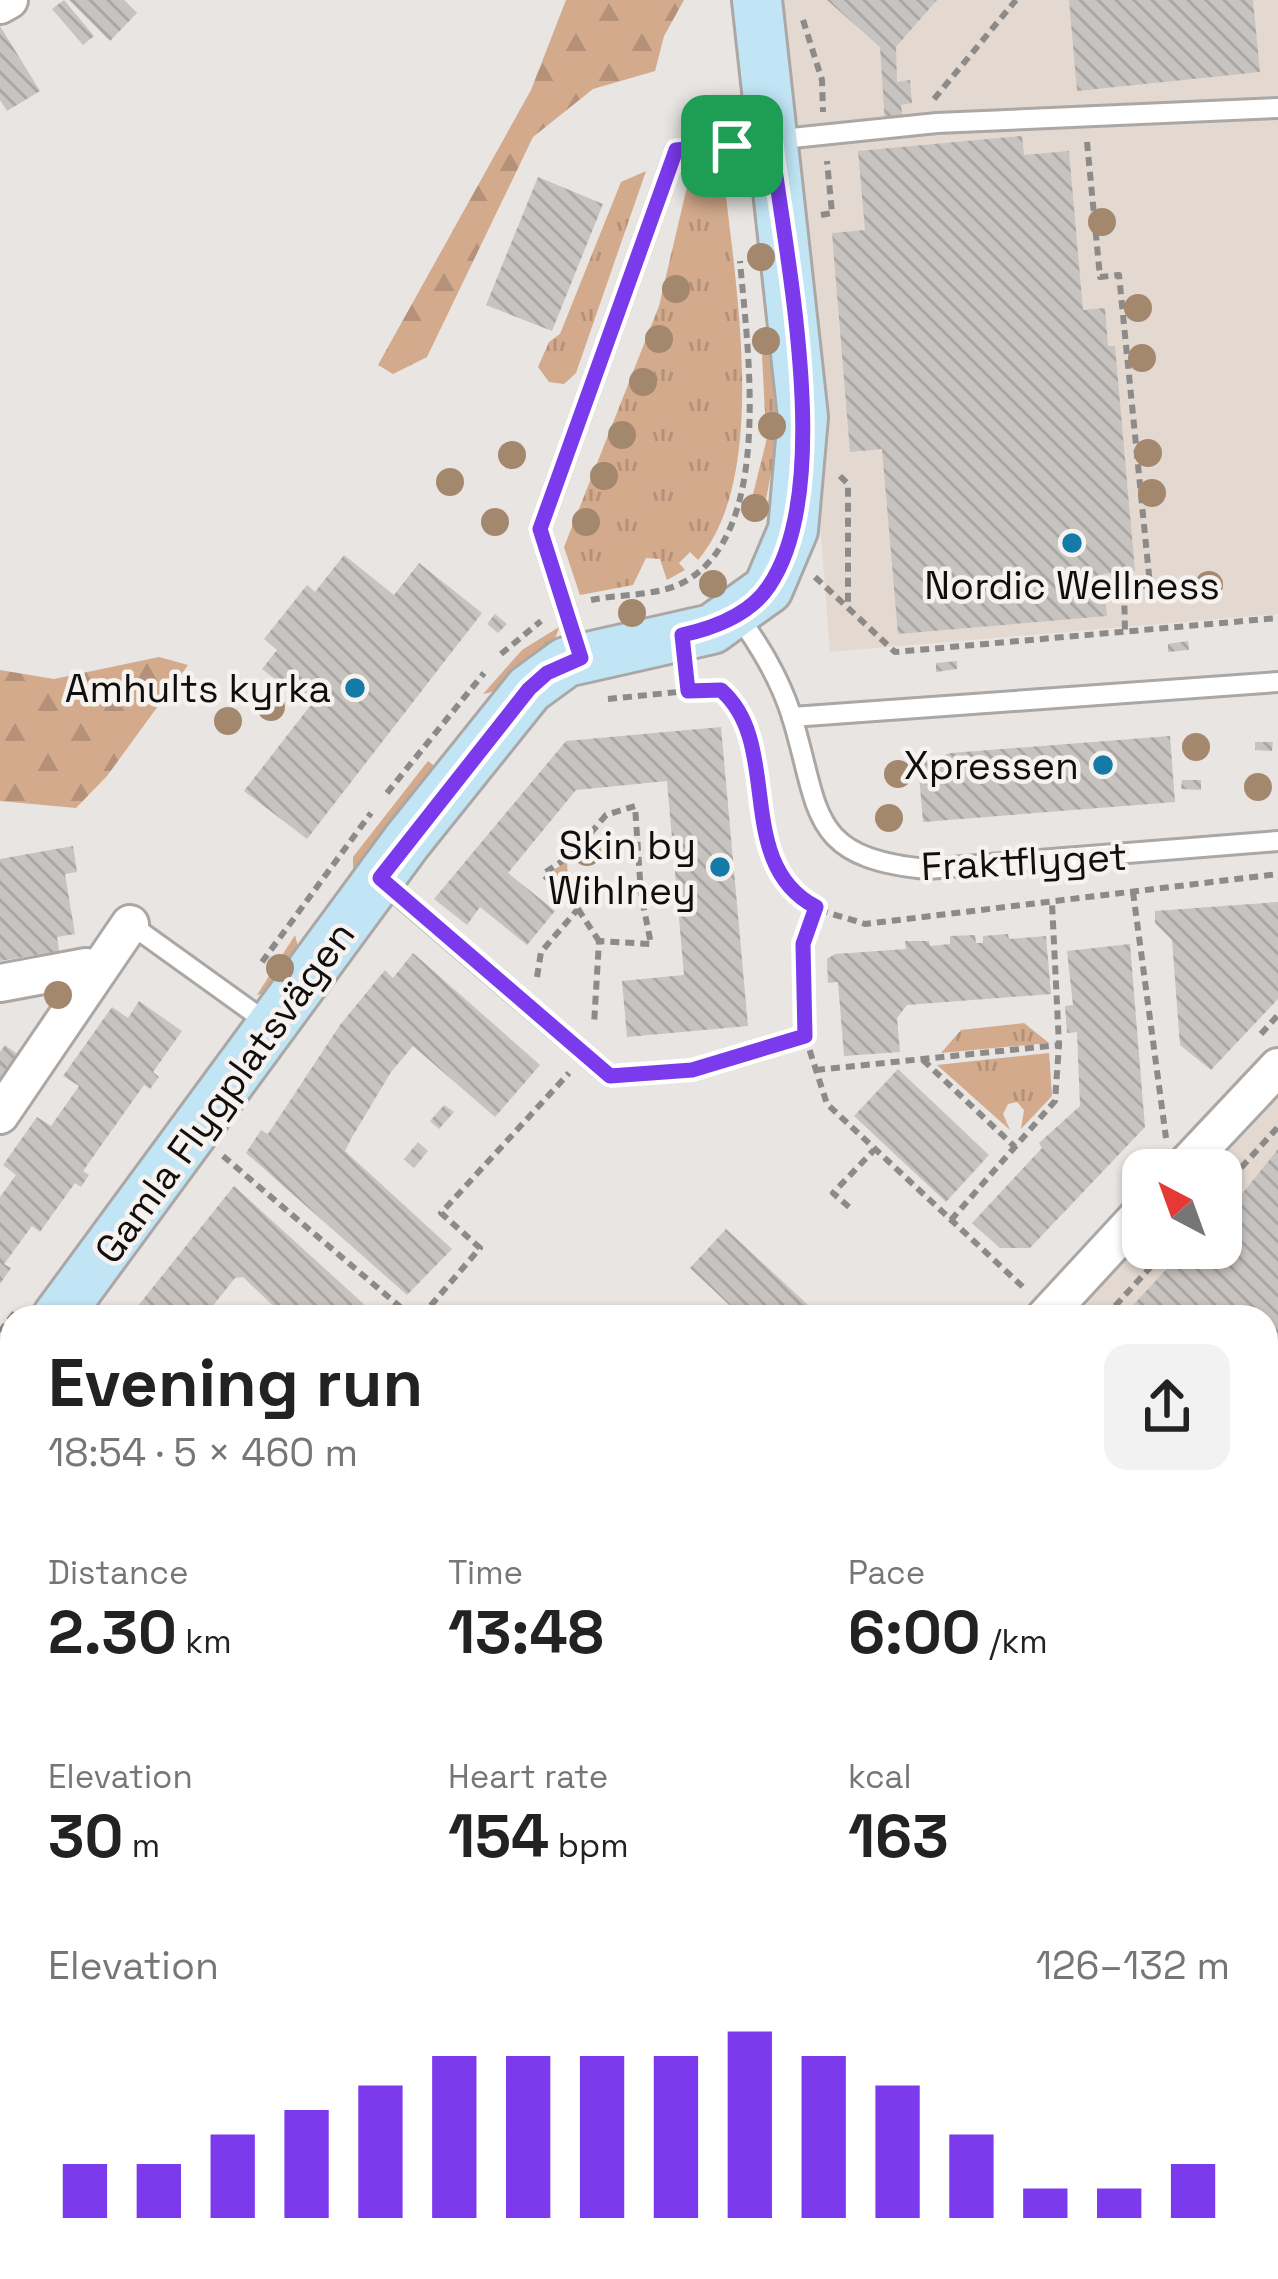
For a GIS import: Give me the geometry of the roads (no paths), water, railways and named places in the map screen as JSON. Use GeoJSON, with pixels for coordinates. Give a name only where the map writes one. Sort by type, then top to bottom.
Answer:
{"type":"FeatureCollection","features":[{"type":"Feature","properties":{"kind":"street"},"geometry":{"type":"LineString","coordinates":[[0,5],[8,0]]}},
{"type":"Feature","properties":{"kind":"street","name":"Gamla Flygplatsvägen"},"geometry":{"type":"LineString","coordinates":[[65,1305],[255,1014],[380,878],[529,689],[547,673],[581,658],[712,629],[738,615],[768,589],[793,530],[803,417],[757,0]]}},
{"type":"Feature","properties":{"kind":"street"},"geometry":{"type":"LineString","coordinates":[[0,1114],[130,924]]}},
{"type":"Feature","properties":{"kind":"street"},"geometry":{"type":"LineString","coordinates":[[0,983],[86,968],[96,971]]}},
{"type":"Feature","properties":{"kind":"street"},"geometry":{"type":"LineString","coordinates":[[1185,1149],[1262,1058]]}},
{"type":"Feature","properties":{"kind":"street"},"geometry":{"type":"LineString","coordinates":[[1054,1305],[1122,1211]]}},
{"type":"Feature","properties":{"kind":"lane"},"geometry":{"type":"LineString","coordinates":[[581,658],[552,579],[540,529],[676,150],[938,123],[1278,108]]}},
{"type":"Feature","properties":{"kind":"lane","name":"Fraktflyget"},"geometry":{"type":"LineString","coordinates":[[738,615],[778,680],[792,717],[810,802],[846,848],[875,865],[927,869],[1278,841]]}},
{"type":"Feature","properties":{"kind":"lane"},"geometry":{"type":"LineString","coordinates":[[792,717],[1278,682]]}},
{"type":"Feature","properties":{"kind":"lane"},"geometry":{"type":"LineString","coordinates":[[380,878],[610,1076]]}},
{"type":"Feature","properties":{"kind":"lane"},"geometry":{"type":"LineString","coordinates":[[130,924],[255,1014]]}},
{"type":"Feature","properties":{"kind":"place","name":"Nordic Wellness"},"geometry":{"type":"Point","coordinates":[1072,543]}},
{"type":"Feature","properties":{"kind":"place","name":"Amhults kyrka"},"geometry":{"type":"Point","coordinates":[355,688]}},
{"type":"Feature","properties":{"kind":"place","name":"Xpressen"},"geometry":{"type":"Point","coordinates":[1103,765]}},
{"type":"Feature","properties":{"kind":"place","name":"Skin by Wihlney"},"geometry":{"type":"Point","coordinates":[720,867]}}]}
